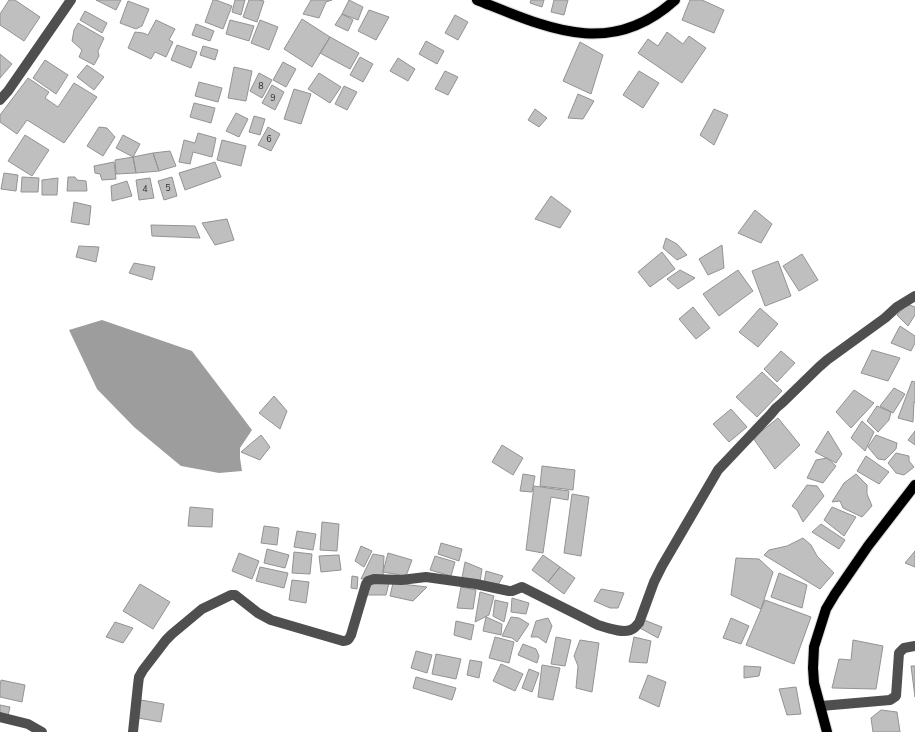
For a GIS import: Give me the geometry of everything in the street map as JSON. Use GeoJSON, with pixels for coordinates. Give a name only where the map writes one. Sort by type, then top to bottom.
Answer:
{"type":"FeatureCollection","features":[{"type":"Feature","properties":{"kind":"main road"},"geometry":{"type":"LineString","coordinates":[[477,0],[531,22],[553,28],[594,34],[607,34],[623,31],[643,23],[660,13],[675,0]]}},
{"type":"Feature","properties":{"kind":"main road"},"geometry":{"type":"LineString","coordinates":[[827,732],[814,683],[813,668],[814,647],[826,609],[868,546],[915,486]]}},
{"type":"Feature","properties":{"kind":"street"},"geometry":{"type":"LineString","coordinates":[[0,100],[8,91],[71,0]]}},
{"type":"Feature","properties":{"kind":"street"},"geometry":{"type":"LineString","coordinates":[[132,732],[139,677],[143,670],[172,634],[202,609],[230,595],[235,595],[258,613],[272,620],[343,641],[347,641],[351,635],[366,584],[368,581],[374,579],[401,580],[430,577],[509,591],[522,586],[598,625],[610,629],[620,630],[629,630],[634,628],[639,623],[654,582],[662,566],[718,470],[776,408],[819,367],[885,318],[897,307],[915,296]]}},
{"type":"Feature","properties":{"kind":"street"},"geometry":{"type":"LineString","coordinates":[[821,706],[890,700],[896,696],[899,653],[904,648],[915,646]]}},
{"type":"Feature","properties":{"kind":"street"},"geometry":{"type":"LineString","coordinates":[[0,717],[28,724],[42,732]]}},
{"type":"Feature","properties":{"kind":"shaded area"},"geometry":{"type":"Polygon","coordinates":[[[102,320],[192,351],[252,430],[240,448],[242,471],[219,473],[181,466],[134,427],[97,389],[69,330],[102,320]]]}},
{"type":"Feature","properties":{"kind":"building"},"geometry":{"type":"Polygon","coordinates":[[[9,0],[15,0],[40,17],[24,41],[0,25],[0,14],[9,0]]]}},
{"type":"Feature","properties":{"kind":"building"},"geometry":{"type":"Polygon","coordinates":[[[96,0],[121,0],[116,10],[96,0]]]}},
{"type":"Feature","properties":{"kind":"building"},"geometry":{"type":"Polygon","coordinates":[[[213,0],[232,6],[223,29],[205,22],[213,0]]]}},
{"type":"Feature","properties":{"kind":"building"},"geometry":{"type":"Polygon","coordinates":[[[235,0],[245,0],[241,15],[232,12],[235,0]]]}},
{"type":"Feature","properties":{"kind":"building"},"geometry":{"type":"Polygon","coordinates":[[[249,0],[264,1],[257,22],[243,17],[249,0]]]}},
{"type":"Feature","properties":{"kind":"building"},"geometry":{"type":"Polygon","coordinates":[[[311,0],[332,0],[326,2],[319,18],[303,14],[311,0]]]}},
{"type":"Feature","properties":{"kind":"building"},"geometry":{"type":"Polygon","coordinates":[[[349,0],[363,7],[358,20],[342,14],[349,0]]]}},
{"type":"Feature","properties":{"kind":"building"},"geometry":{"type":"Polygon","coordinates":[[[531,0],[544,0],[542,7],[530,3],[531,0]]]}},
{"type":"Feature","properties":{"kind":"building"},"geometry":{"type":"Polygon","coordinates":[[[554,0],[568,0],[564,15],[551,12],[554,0]]]}},
{"type":"Feature","properties":{"kind":"building"},"geometry":{"type":"Polygon","coordinates":[[[690,0],[702,0],[724,10],[714,33],[682,20],[690,0]]]}},
{"type":"Feature","properties":{"kind":"building"},"geometry":{"type":"Polygon","coordinates":[[[128,1],[149,9],[142,26],[136,29],[120,23],[128,1]]]}},
{"type":"Feature","properties":{"kind":"building"},"geometry":{"type":"Polygon","coordinates":[[[369,10],[389,17],[376,40],[358,31],[369,10]]]}},
{"type":"Feature","properties":{"kind":"building"},"geometry":{"type":"Polygon","coordinates":[[[85,11],[107,23],[102,33],[80,20],[85,11]]]}},
{"type":"Feature","properties":{"kind":"building"},"geometry":{"type":"Polygon","coordinates":[[[342,14],[353,20],[348,31],[335,25],[342,14]]]}},
{"type":"Feature","properties":{"kind":"building"},"geometry":{"type":"Polygon","coordinates":[[[455,15],[468,22],[458,40],[445,33],[455,15]]]}},
{"type":"Feature","properties":{"kind":"building"},"geometry":{"type":"Polygon","coordinates":[[[302,19],[330,37],[312,67],[284,49],[302,19]]]}},
{"type":"Feature","properties":{"kind":"building"},"geometry":{"type":"Polygon","coordinates":[[[156,20],[175,29],[169,40],[173,42],[166,57],[155,52],[151,59],[128,48],[135,32],[148,35],[156,20]]]}},
{"type":"Feature","properties":{"kind":"building"},"geometry":{"type":"Polygon","coordinates":[[[230,20],[254,26],[249,41],[226,34],[230,20]]]}},
{"type":"Feature","properties":{"kind":"building"},"geometry":{"type":"Polygon","coordinates":[[[260,20],[278,27],[269,50],[251,43],[260,20]]]}},
{"type":"Feature","properties":{"kind":"building"},"geometry":{"type":"Polygon","coordinates":[[[78,23],[104,38],[98,51],[99,56],[94,65],[79,57],[82,50],[72,41],[74,30],[78,23]]]}},
{"type":"Feature","properties":{"kind":"building"},"geometry":{"type":"Polygon","coordinates":[[[196,24],[214,31],[210,41],[192,35],[196,24]]]}},
{"type":"Feature","properties":{"kind":"building"},"geometry":{"type":"Polygon","coordinates":[[[667,32],[683,44],[689,36],[706,48],[682,83],[638,53],[648,39],[658,46],[667,32]]]}},
{"type":"Feature","properties":{"kind":"building"},"geometry":{"type":"Polygon","coordinates":[[[330,37],[359,53],[350,69],[320,53],[330,37]]]}},
{"type":"Feature","properties":{"kind":"building"},"geometry":{"type":"Polygon","coordinates":[[[426,41],[444,51],[437,64],[419,54],[426,41]]]}},
{"type":"Feature","properties":{"kind":"building"},"geometry":{"type":"Polygon","coordinates":[[[580,42],[603,55],[591,94],[563,81],[580,42]]]}},
{"type":"Feature","properties":{"kind":"building"},"geometry":{"type":"Polygon","coordinates":[[[177,45],[197,52],[191,68],[171,60],[177,45]]]}},
{"type":"Feature","properties":{"kind":"building"},"geometry":{"type":"Polygon","coordinates":[[[203,46],[218,50],[215,60],[200,55],[203,46]]]}},
{"type":"Feature","properties":{"kind":"building"},"geometry":{"type":"Polygon","coordinates":[[[0,54],[12,64],[0,78],[0,54]]]}},
{"type":"Feature","properties":{"kind":"building"},"geometry":{"type":"Polygon","coordinates":[[[360,57],[373,64],[363,82],[350,75],[360,57]]]}},
{"type":"Feature","properties":{"kind":"building"},"geometry":{"type":"Polygon","coordinates":[[[398,58],[415,69],[408,81],[390,71],[398,58]]]}},
{"type":"Feature","properties":{"kind":"building"},"geometry":{"type":"Polygon","coordinates":[[[45,60],[68,75],[56,94],[33,78],[45,60]]]}},
{"type":"Feature","properties":{"kind":"building"},"geometry":{"type":"Polygon","coordinates":[[[283,62],[296,69],[286,87],[273,80],[283,62]]]}},
{"type":"Feature","properties":{"kind":"building"},"geometry":{"type":"Polygon","coordinates":[[[87,65],[104,77],[94,90],[77,77],[87,65]]]}},
{"type":"Feature","properties":{"kind":"building"},"geometry":{"type":"Polygon","coordinates":[[[234,67],[252,71],[246,101],[228,98],[234,67]]]}},
{"type":"Feature","properties":{"kind":"building"},"geometry":{"type":"Polygon","coordinates":[[[445,71],[458,77],[448,95],[435,89],[445,71]]]}},
{"type":"Feature","properties":{"kind":"building"},"geometry":{"type":"Polygon","coordinates":[[[639,71],[659,83],[643,108],[623,95],[639,71]]]}},
{"type":"Feature","properties":{"kind":"building"},"geometry":{"type":"Polygon","coordinates":[[[259,73],[272,80],[262,98],[250,91],[259,73]]]}},
{"type":"Feature","properties":{"kind":"building"},"geometry":{"type":"Polygon","coordinates":[[[319,73],[341,87],[330,103],[308,89],[319,73]]]}},
{"type":"Feature","properties":{"kind":"building"},"geometry":{"type":"Polygon","coordinates":[[[28,78],[49,92],[45,98],[58,107],[74,83],[97,97],[64,143],[27,120],[17,134],[0,122],[0,115],[28,78]]]}},
{"type":"Feature","properties":{"kind":"building"},"geometry":{"type":"Polygon","coordinates":[[[199,82],[222,88],[218,102],[195,96],[199,82]]]}},
{"type":"Feature","properties":{"kind":"building"},"geometry":{"type":"Polygon","coordinates":[[[272,85],[284,92],[275,110],[262,103],[272,85]]]}},
{"type":"Feature","properties":{"kind":"building"},"geometry":{"type":"Polygon","coordinates":[[[344,86],[357,92],[347,110],[335,104],[344,86]]]}},
{"type":"Feature","properties":{"kind":"building"},"geometry":{"type":"Polygon","coordinates":[[[294,89],[311,94],[301,124],[284,119],[294,89]]]}},
{"type":"Feature","properties":{"kind":"building"},"geometry":{"type":"Polygon","coordinates":[[[578,94],[594,101],[583,119],[568,118],[578,94]]]}},
{"type":"Feature","properties":{"kind":"building"},"geometry":{"type":"Polygon","coordinates":[[[194,103],[215,108],[211,123],[190,117],[194,103]]]}},
{"type":"Feature","properties":{"kind":"building"},"geometry":{"type":"Polygon","coordinates":[[[535,109],[547,118],[539,127],[528,120],[535,109]]]}},
{"type":"Feature","properties":{"kind":"building"},"geometry":{"type":"Polygon","coordinates":[[[714,109],[728,115],[714,145],[700,135],[714,109]]]}},
{"type":"Feature","properties":{"kind":"building"},"geometry":{"type":"Polygon","coordinates":[[[236,113],[248,119],[239,137],[226,131],[236,113]]]}},
{"type":"Feature","properties":{"kind":"building"},"geometry":{"type":"Polygon","coordinates":[[[254,116],[265,119],[260,135],[249,132],[254,116]]]}},
{"type":"Feature","properties":{"kind":"building"},"geometry":{"type":"Polygon","coordinates":[[[99,127],[107,128],[115,137],[103,156],[87,146],[99,127]]]}},
{"type":"Feature","properties":{"kind":"building"},"geometry":{"type":"Polygon","coordinates":[[[268,127],[280,134],[271,151],[258,145],[268,127]]]}},
{"type":"Feature","properties":{"kind":"building"},"geometry":{"type":"Polygon","coordinates":[[[198,133],[216,138],[212,157],[193,152],[190,164],[179,162],[184,140],[195,143],[198,133]]]}},
{"type":"Feature","properties":{"kind":"building"},"geometry":{"type":"Polygon","coordinates":[[[25,135],[49,150],[32,176],[8,161],[25,135]]]}},
{"type":"Feature","properties":{"kind":"building"},"geometry":{"type":"Polygon","coordinates":[[[123,135],[140,144],[133,157],[116,148],[123,135]]]}},
{"type":"Feature","properties":{"kind":"building"},"geometry":{"type":"Polygon","coordinates":[[[222,140],[246,146],[241,166],[217,160],[222,140]]]}},
{"type":"Feature","properties":{"kind":"building"},"geometry":{"type":"Polygon","coordinates":[[[170,151],[176,166],[159,171],[153,153],[170,151]]]}},
{"type":"Feature","properties":{"kind":"building"},"geometry":{"type":"Polygon","coordinates":[[[153,153],[159,171],[136,173],[133,157],[153,153]]]}},
{"type":"Feature","properties":{"kind":"building"},"geometry":{"type":"Polygon","coordinates":[[[133,157],[136,173],[116,174],[115,160],[133,157]]]}},
{"type":"Feature","properties":{"kind":"building"},"geometry":{"type":"Polygon","coordinates":[[[114,162],[116,179],[102,180],[100,174],[95,173],[94,166],[114,162]]]}},
{"type":"Feature","properties":{"kind":"building"},"geometry":{"type":"Polygon","coordinates":[[[215,162],[221,177],[185,190],[179,173],[215,162]]]}},
{"type":"Feature","properties":{"kind":"building"},"geometry":{"type":"Polygon","coordinates":[[[4,173],[18,175],[16,191],[1,189],[4,173]]]}},
{"type":"Feature","properties":{"kind":"building"},"geometry":{"type":"Polygon","coordinates":[[[22,177],[39,178],[38,192],[21,192],[22,177]]]}},
{"type":"Feature","properties":{"kind":"building"},"geometry":{"type":"Polygon","coordinates":[[[68,177],[75,177],[77,180],[86,181],[87,191],[67,191],[68,177]]]}},
{"type":"Feature","properties":{"kind":"building"},"geometry":{"type":"Polygon","coordinates":[[[172,177],[177,196],[164,200],[158,181],[172,177]]]}},
{"type":"Feature","properties":{"kind":"building"},"geometry":{"type":"Polygon","coordinates":[[[58,178],[57,195],[42,195],[42,180],[58,178]]]}},
{"type":"Feature","properties":{"kind":"building"},"geometry":{"type":"Polygon","coordinates":[[[150,178],[154,198],[139,200],[136,180],[150,178]]]}},
{"type":"Feature","properties":{"kind":"building"},"geometry":{"type":"Polygon","coordinates":[[[127,181],[132,196],[112,201],[111,186],[127,181]]]}},
{"type":"Feature","properties":{"kind":"building"},"geometry":{"type":"Polygon","coordinates":[[[551,196],[571,211],[560,228],[535,219],[551,196]]]}},
{"type":"Feature","properties":{"kind":"building"},"geometry":{"type":"Polygon","coordinates":[[[74,202],[91,206],[89,225],[71,222],[74,202]]]}},
{"type":"Feature","properties":{"kind":"building"},"geometry":{"type":"Polygon","coordinates":[[[755,210],[772,224],[761,243],[738,233],[755,210]]]}},
{"type":"Feature","properties":{"kind":"building"},"geometry":{"type":"Polygon","coordinates":[[[227,219],[234,240],[215,245],[202,223],[227,219]]]}},
{"type":"Feature","properties":{"kind":"building"},"geometry":{"type":"Polygon","coordinates":[[[151,225],[195,226],[200,238],[152,236],[151,225]]]}},
{"type":"Feature","properties":{"kind":"building"},"geometry":{"type":"Polygon","coordinates":[[[666,238],[677,244],[687,255],[677,260],[663,248],[666,238]]]}},
{"type":"Feature","properties":{"kind":"building"},"geometry":{"type":"Polygon","coordinates":[[[722,245],[724,268],[708,275],[699,259],[722,245]]]}},
{"type":"Feature","properties":{"kind":"building"},"geometry":{"type":"Polygon","coordinates":[[[79,246],[99,247],[96,262],[76,257],[79,246]]]}},
{"type":"Feature","properties":{"kind":"building"},"geometry":{"type":"Polygon","coordinates":[[[662,252],[675,269],[650,287],[638,272],[662,252]]]}},
{"type":"Feature","properties":{"kind":"building"},"geometry":{"type":"Polygon","coordinates":[[[802,254],[818,280],[799,291],[783,266],[802,254]]]}},
{"type":"Feature","properties":{"kind":"building"},"geometry":{"type":"Polygon","coordinates":[[[778,261],[791,296],[765,306],[752,271],[778,261]]]}},
{"type":"Feature","properties":{"kind":"building"},"geometry":{"type":"Polygon","coordinates":[[[134,263],[155,267],[152,280],[129,273],[134,263]]]}},
{"type":"Feature","properties":{"kind":"building"},"geometry":{"type":"Polygon","coordinates":[[[680,270],[695,278],[678,289],[667,279],[680,270]]]}},
{"type":"Feature","properties":{"kind":"building"},"geometry":{"type":"Polygon","coordinates":[[[738,270],[753,291],[719,316],[703,294],[738,270]]]}},
{"type":"Feature","properties":{"kind":"building"},"geometry":{"type":"Polygon","coordinates":[[[907,304],[915,307],[915,315],[908,326],[897,315],[907,304]]]}},
{"type":"Feature","properties":{"kind":"building"},"geometry":{"type":"Polygon","coordinates":[[[693,307],[710,328],[696,339],[679,319],[693,307]]]}},
{"type":"Feature","properties":{"kind":"building"},"geometry":{"type":"Polygon","coordinates":[[[760,308],[778,324],[758,347],[739,332],[760,308]]]}},
{"type":"Feature","properties":{"kind":"building"},"geometry":{"type":"Polygon","coordinates":[[[900,326],[915,336],[915,343],[911,351],[891,343],[900,326]]]}},
{"type":"Feature","properties":{"kind":"building"},"geometry":{"type":"Polygon","coordinates":[[[872,350],[900,358],[888,381],[861,373],[872,350]]]}},
{"type":"Feature","properties":{"kind":"building"},"geometry":{"type":"Polygon","coordinates":[[[781,351],[795,363],[777,382],[764,369],[781,351]]]}},
{"type":"Feature","properties":{"kind":"building"},"geometry":{"type":"Polygon","coordinates":[[[762,372],[782,391],[757,417],[736,397],[762,372]]]}},
{"type":"Feature","properties":{"kind":"building"},"geometry":{"type":"Polygon","coordinates":[[[912,381],[915,382],[913,422],[898,418],[912,381]]]}},
{"type":"Feature","properties":{"kind":"building"},"geometry":{"type":"Polygon","coordinates":[[[894,388],[905,394],[893,413],[880,406],[894,388]]]}},
{"type":"Feature","properties":{"kind":"building"},"geometry":{"type":"Polygon","coordinates":[[[854,390],[874,403],[851,428],[836,412],[854,390]]]}},
{"type":"Feature","properties":{"kind":"building"},"geometry":{"type":"Polygon","coordinates":[[[274,396],[287,411],[280,429],[259,413],[274,396]]]}},
{"type":"Feature","properties":{"kind":"building"},"geometry":{"type":"Polygon","coordinates":[[[877,406],[891,412],[889,420],[878,432],[867,421],[877,406]]]}},
{"type":"Feature","properties":{"kind":"building"},"geometry":{"type":"Polygon","coordinates":[[[731,409],[747,427],[729,442],[713,424],[731,409]]]}},
{"type":"Feature","properties":{"kind":"building"},"geometry":{"type":"Polygon","coordinates":[[[778,418],[800,445],[775,469],[753,438],[778,418]]]}},
{"type":"Feature","properties":{"kind":"building"},"geometry":{"type":"Polygon","coordinates":[[[862,421],[874,432],[865,451],[851,438],[862,421]]]}},
{"type":"Feature","properties":{"kind":"building"},"geometry":{"type":"Polygon","coordinates":[[[828,431],[842,454],[836,463],[815,452],[828,431]]]}},
{"type":"Feature","properties":{"kind":"building"},"geometry":{"type":"Polygon","coordinates":[[[915,431],[915,445],[908,440],[915,431]]]}},
{"type":"Feature","properties":{"kind":"building"},"geometry":{"type":"Polygon","coordinates":[[[261,435],[270,447],[260,460],[241,452],[261,435]]]}},
{"type":"Feature","properties":{"kind":"building"},"geometry":{"type":"Polygon","coordinates":[[[876,435],[897,443],[896,449],[885,460],[878,459],[868,447],[876,435]]]}},
{"type":"Feature","properties":{"kind":"building"},"geometry":{"type":"Polygon","coordinates":[[[502,445],[523,458],[513,475],[492,462],[502,445]]]}},
{"type":"Feature","properties":{"kind":"building"},"geometry":{"type":"Polygon","coordinates":[[[896,453],[909,456],[909,461],[914,467],[904,475],[896,473],[888,463],[896,453]]]}},
{"type":"Feature","properties":{"kind":"building"},"geometry":{"type":"Polygon","coordinates":[[[866,456],[889,472],[879,484],[857,471],[866,456]]]}},
{"type":"Feature","properties":{"kind":"building"},"geometry":{"type":"Polygon","coordinates":[[[827,458],[836,466],[823,483],[807,478],[816,460],[827,458]]]}},
{"type":"Feature","properties":{"kind":"building"},"geometry":{"type":"Polygon","coordinates":[[[542,466],[575,470],[573,490],[540,486],[542,466]]]}},
{"type":"Feature","properties":{"kind":"building"},"geometry":{"type":"Polygon","coordinates":[[[523,474],[535,476],[532,492],[520,491],[523,474]]]}},
{"type":"Feature","properties":{"kind":"building"},"geometry":{"type":"Polygon","coordinates":[[[856,474],[867,485],[867,494],[872,506],[862,517],[843,508],[840,501],[832,502],[844,483],[856,474]]]}},
{"type":"Feature","properties":{"kind":"building"},"geometry":{"type":"Polygon","coordinates":[[[807,485],[817,486],[824,496],[803,522],[797,510],[792,506],[807,485]]]}},
{"type":"Feature","properties":{"kind":"building"},"geometry":{"type":"Polygon","coordinates":[[[534,486],[569,491],[568,500],[551,497],[543,553],[526,550],[534,486]]]}},
{"type":"Feature","properties":{"kind":"building"},"geometry":{"type":"Polygon","coordinates":[[[572,494],[589,497],[581,556],[564,553],[572,494]]]}},
{"type":"Feature","properties":{"kind":"building"},"geometry":{"type":"Polygon","coordinates":[[[190,507],[213,509],[212,527],[188,526],[190,507]]]}},
{"type":"Feature","properties":{"kind":"building"},"geometry":{"type":"Polygon","coordinates":[[[832,507],[856,517],[844,536],[824,520],[832,507]]]}},
{"type":"Feature","properties":{"kind":"building"},"geometry":{"type":"Polygon","coordinates":[[[322,522],[339,524],[337,551],[320,550],[322,522]]]}},
{"type":"Feature","properties":{"kind":"building"},"geometry":{"type":"Polygon","coordinates":[[[821,524],[845,540],[839,549],[812,532],[821,524]]]}},
{"type":"Feature","properties":{"kind":"building"},"geometry":{"type":"Polygon","coordinates":[[[264,526],[279,528],[277,545],[261,543],[264,526]]]}},
{"type":"Feature","properties":{"kind":"building"},"geometry":{"type":"Polygon","coordinates":[[[297,531],[316,534],[313,550],[294,547],[297,531]]]}},
{"type":"Feature","properties":{"kind":"building"},"geometry":{"type":"Polygon","coordinates":[[[803,538],[811,545],[817,556],[834,573],[820,589],[764,555],[769,550],[787,546],[803,538]]]}},
{"type":"Feature","properties":{"kind":"building"},"geometry":{"type":"Polygon","coordinates":[[[441,543],[462,549],[459,561],[438,554],[441,543]]]}},
{"type":"Feature","properties":{"kind":"building"},"geometry":{"type":"Polygon","coordinates":[[[361,546],[372,551],[364,567],[355,561],[361,546]]]}},
{"type":"Feature","properties":{"kind":"building"},"geometry":{"type":"Polygon","coordinates":[[[267,549],[289,555],[285,568],[264,563],[267,549]]]}},
{"type":"Feature","properties":{"kind":"building"},"geometry":{"type":"Polygon","coordinates":[[[915,551],[915,567],[905,563],[915,551]]]}},
{"type":"Feature","properties":{"kind":"building"},"geometry":{"type":"Polygon","coordinates":[[[294,552],[312,554],[310,574],[292,573],[294,552]]]}},
{"type":"Feature","properties":{"kind":"building"},"geometry":{"type":"Polygon","coordinates":[[[239,553],[259,561],[252,579],[232,571],[239,553]]]}},
{"type":"Feature","properties":{"kind":"building"},"geometry":{"type":"Polygon","coordinates":[[[388,553],[412,560],[406,576],[383,572],[388,553]]]}},
{"type":"Feature","properties":{"kind":"building"},"geometry":{"type":"Polygon","coordinates":[[[373,554],[384,556],[383,576],[361,579],[373,554]]]}},
{"type":"Feature","properties":{"kind":"building"},"geometry":{"type":"Polygon","coordinates":[[[339,555],[341,570],[321,572],[319,556],[339,555]]]}},
{"type":"Feature","properties":{"kind":"building"},"geometry":{"type":"Polygon","coordinates":[[[543,555],[560,567],[548,582],[532,570],[543,555]]]}},
{"type":"Feature","properties":{"kind":"building"},"geometry":{"type":"Polygon","coordinates":[[[435,556],[455,562],[451,576],[430,570],[435,556]]]}},
{"type":"Feature","properties":{"kind":"building"},"geometry":{"type":"Polygon","coordinates":[[[736,558],[759,559],[773,572],[761,609],[731,595],[736,558]]]}},
{"type":"Feature","properties":{"kind":"building"},"geometry":{"type":"Polygon","coordinates":[[[465,562],[482,569],[480,582],[462,578],[465,562]]]}},
{"type":"Feature","properties":{"kind":"building"},"geometry":{"type":"Polygon","coordinates":[[[260,567],[288,573],[284,588],[256,581],[260,567]]]}},
{"type":"Feature","properties":{"kind":"building"},"geometry":{"type":"Polygon","coordinates":[[[560,567],[575,578],[564,594],[548,582],[560,567]]]}},
{"type":"Feature","properties":{"kind":"building"},"geometry":{"type":"Polygon","coordinates":[[[486,571],[503,576],[497,587],[484,583],[486,571]]]}},
{"type":"Feature","properties":{"kind":"building"},"geometry":{"type":"Polygon","coordinates":[[[779,573],[807,585],[802,608],[771,597],[779,573]]]}},
{"type":"Feature","properties":{"kind":"building"},"geometry":{"type":"Polygon","coordinates":[[[352,576],[358,577],[357,589],[351,588],[352,576]]]}},
{"type":"Feature","properties":{"kind":"building"},"geometry":{"type":"Polygon","coordinates":[[[292,580],[309,582],[306,603],[289,600],[292,580]]]}},
{"type":"Feature","properties":{"kind":"building"},"geometry":{"type":"Polygon","coordinates":[[[372,583],[389,583],[386,595],[367,595],[372,583]]]}},
{"type":"Feature","properties":{"kind":"building"},"geometry":{"type":"Polygon","coordinates":[[[393,583],[427,587],[413,601],[390,596],[393,583]]]}},
{"type":"Feature","properties":{"kind":"building"},"geometry":{"type":"Polygon","coordinates":[[[140,584],[170,602],[153,629],[123,611],[140,584]]]}},
{"type":"Feature","properties":{"kind":"building"},"geometry":{"type":"Polygon","coordinates":[[[461,587],[476,590],[473,609],[457,608],[461,587]]]}},
{"type":"Feature","properties":{"kind":"building"},"geometry":{"type":"Polygon","coordinates":[[[601,589],[624,593],[618,608],[610,608],[594,601],[601,589]]]}},
{"type":"Feature","properties":{"kind":"building"},"geometry":{"type":"Polygon","coordinates":[[[480,592],[494,596],[489,615],[475,622],[480,592]]]}},
{"type":"Feature","properties":{"kind":"building"},"geometry":{"type":"Polygon","coordinates":[[[512,598],[529,603],[526,614],[511,612],[512,598]]]}},
{"type":"Feature","properties":{"kind":"building"},"geometry":{"type":"Polygon","coordinates":[[[495,600],[508,603],[504,622],[493,616],[495,600]]]}},
{"type":"Feature","properties":{"kind":"building"},"geometry":{"type":"Polygon","coordinates":[[[765,600],[811,617],[794,664],[746,645],[765,600]]]}},
{"type":"Feature","properties":{"kind":"building"},"geometry":{"type":"Polygon","coordinates":[[[486,617],[502,624],[501,635],[483,631],[486,617]]]}},
{"type":"Feature","properties":{"kind":"building"},"geometry":{"type":"Polygon","coordinates":[[[511,617],[519,618],[529,624],[517,642],[512,638],[502,636],[511,617]]]}},
{"type":"Feature","properties":{"kind":"building"},"geometry":{"type":"Polygon","coordinates":[[[548,618],[552,626],[546,643],[538,637],[531,637],[536,621],[548,618]]]}},
{"type":"Feature","properties":{"kind":"building"},"geometry":{"type":"Polygon","coordinates":[[[731,618],[749,626],[741,644],[723,638],[731,618]]]}},
{"type":"Feature","properties":{"kind":"building"},"geometry":{"type":"Polygon","coordinates":[[[644,620],[662,627],[658,638],[640,628],[644,620]]]}},
{"type":"Feature","properties":{"kind":"building"},"geometry":{"type":"Polygon","coordinates":[[[456,621],[474,625],[471,640],[454,635],[456,621]]]}},
{"type":"Feature","properties":{"kind":"building"},"geometry":{"type":"Polygon","coordinates":[[[115,622],[133,628],[123,643],[106,637],[115,622]]]}},
{"type":"Feature","properties":{"kind":"building"},"geometry":{"type":"Polygon","coordinates":[[[495,637],[514,642],[509,663],[489,658],[495,637]]]}},
{"type":"Feature","properties":{"kind":"building"},"geometry":{"type":"Polygon","coordinates":[[[556,637],[571,640],[565,666],[551,664],[556,637]]]}},
{"type":"Feature","properties":{"kind":"building"},"geometry":{"type":"Polygon","coordinates":[[[634,637],[651,641],[647,663],[629,662],[634,637]]]}},
{"type":"Feature","properties":{"kind":"building"},"geometry":{"type":"Polygon","coordinates":[[[580,640],[599,643],[592,692],[576,688],[578,666],[574,656],[580,640]]]}},
{"type":"Feature","properties":{"kind":"building"},"geometry":{"type":"Polygon","coordinates":[[[853,640],[883,646],[876,689],[832,688],[839,659],[851,660],[853,640]]]}},
{"type":"Feature","properties":{"kind":"building"},"geometry":{"type":"Polygon","coordinates":[[[523,644],[536,649],[539,656],[537,663],[518,655],[523,644]]]}},
{"type":"Feature","properties":{"kind":"building"},"geometry":{"type":"Polygon","coordinates":[[[416,651],[432,655],[427,673],[411,668],[416,651]]]}},
{"type":"Feature","properties":{"kind":"building"},"geometry":{"type":"Polygon","coordinates":[[[436,654],[461,659],[456,679],[432,674],[436,654]]]}},
{"type":"Feature","properties":{"kind":"building"},"geometry":{"type":"Polygon","coordinates":[[[470,660],[482,662],[479,678],[467,675],[470,660]]]}},
{"type":"Feature","properties":{"kind":"building"},"geometry":{"type":"Polygon","coordinates":[[[501,664],[523,674],[515,691],[493,681],[501,664]]]}},
{"type":"Feature","properties":{"kind":"building"},"geometry":{"type":"Polygon","coordinates":[[[542,665],[560,668],[553,700],[538,697],[542,665]]]}},
{"type":"Feature","properties":{"kind":"building"},"geometry":{"type":"Polygon","coordinates":[[[744,666],[761,667],[759,676],[744,678],[744,666]]]}},
{"type":"Feature","properties":{"kind":"building"},"geometry":{"type":"Polygon","coordinates":[[[911,666],[915,666],[915,697],[911,666]]]}},
{"type":"Feature","properties":{"kind":"building"},"geometry":{"type":"Polygon","coordinates":[[[529,669],[539,673],[532,692],[522,688],[529,669]]]}},
{"type":"Feature","properties":{"kind":"building"},"geometry":{"type":"Polygon","coordinates":[[[648,675],[666,682],[659,707],[639,698],[648,675]]]}},
{"type":"Feature","properties":{"kind":"building"},"geometry":{"type":"Polygon","coordinates":[[[416,677],[456,688],[452,700],[413,688],[416,677]]]}},
{"type":"Feature","properties":{"kind":"building"},"geometry":{"type":"Polygon","coordinates":[[[1,680],[25,685],[22,702],[0,697],[1,680]]]}},
{"type":"Feature","properties":{"kind":"building"},"geometry":{"type":"Polygon","coordinates":[[[796,687],[801,714],[787,715],[779,689],[796,687]]]}},
{"type":"Feature","properties":{"kind":"building"},"geometry":{"type":"Polygon","coordinates":[[[141,700],[164,704],[161,722],[138,718],[141,700]]]}},
{"type":"Feature","properties":{"kind":"building"},"geometry":{"type":"Polygon","coordinates":[[[0,705],[10,707],[8,715],[0,714],[0,705]]]}},
{"type":"Feature","properties":{"kind":"building"},"geometry":{"type":"Polygon","coordinates":[[[881,710],[897,712],[900,732],[873,732],[871,718],[881,710]]]}}]}
